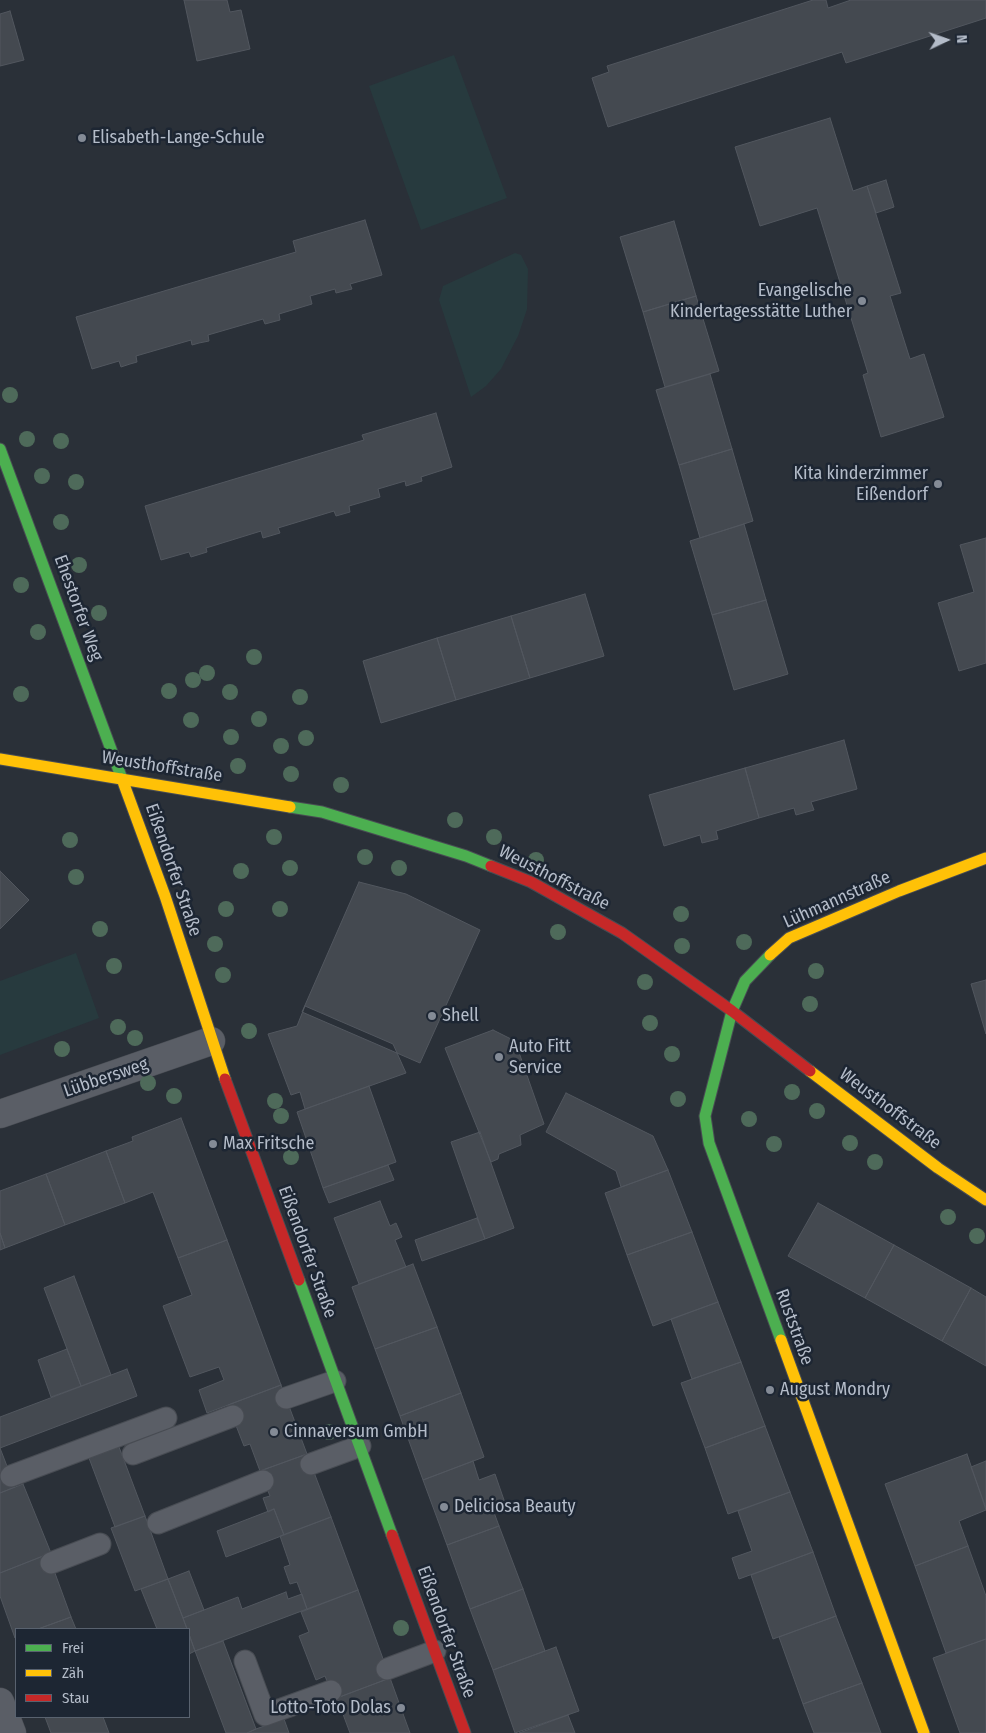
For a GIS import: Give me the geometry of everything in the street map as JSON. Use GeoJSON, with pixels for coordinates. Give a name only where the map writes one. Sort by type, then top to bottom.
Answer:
{"type":"FeatureCollection","features":[{"type":"Feature","properties":{"kind":"street","name":"Ehestorfer Weg"},"geometry":{"type":"LineString","coordinates":[[0,449],[123,779]]}},
{"type":"Feature","properties":{"kind":"street","name":"Weusthoffstraße"},"geometry":{"type":"LineString","coordinates":[[0,759],[322,812],[466,856],[531,882],[622,932],[732,1011],[938,1168],[986,1200]]}},
{"type":"Feature","properties":{"kind":"street","name":"Eißendorfer Straße"},"geometry":{"type":"LineString","coordinates":[[123,779],[165,896],[212,1041],[465,1733]]}},
{"type":"Feature","properties":{"kind":"street","name":"Lühmannstraße"},"geometry":{"type":"LineString","coordinates":[[732,1011],[745,981],[789,938],[900,891],[986,858]]}},
{"type":"Feature","properties":{"kind":"street","name":"Ruststraße"},"geometry":{"type":"LineString","coordinates":[[732,1011],[709,1094],[705,1116],[710,1143],[924,1733]]}},
{"type":"Feature","properties":{"kind":"street","name":"Lübbersweg"},"geometry":{"type":"LineString","coordinates":[[0,1114],[212,1041]]}},
{"type":"Feature","properties":{"kind":"street"},"geometry":{"type":"LineString","coordinates":[[0,1702],[12,1733]]}},
{"type":"Feature","properties":{"kind":"lane"},"geometry":{"type":"LineString","coordinates":[[286,1398],[335,1381]]}},
{"type":"Feature","properties":{"kind":"lane"},"geometry":{"type":"LineString","coordinates":[[133,1454],[233,1416]]}},
{"type":"Feature","properties":{"kind":"lane"},"geometry":{"type":"LineString","coordinates":[[11,1476],[166,1418]]}},
{"type":"Feature","properties":{"kind":"lane"},"geometry":{"type":"LineString","coordinates":[[311,1464],[360,1446]]}},
{"type":"Feature","properties":{"kind":"lane"},"geometry":{"type":"LineString","coordinates":[[158,1523],[264,1481]]}},
{"type":"Feature","properties":{"kind":"lane"},"geometry":{"type":"LineString","coordinates":[[51,1563],[100,1544]]}},
{"type":"Feature","properties":{"kind":"lane"},"geometry":{"type":"LineString","coordinates":[[387,1669],[435,1651]]}},
{"type":"Feature","properties":{"kind":"lane"},"geometry":{"type":"LineString","coordinates":[[245,1661],[265,1715],[331,1691]]}},
{"type":"Feature","properties":{"kind":"green space"},"geometry":{"type":"Polygon","coordinates":[[[454,55],[507,198],[421,230],[369,86],[454,55]]]}},
{"type":"Feature","properties":{"kind":"green space"},"geometry":{"type":"Polygon","coordinates":[[[515,253],[521,255],[528,269],[527,309],[518,336],[501,369],[486,386],[471,397],[439,300],[443,286],[515,253]]]}},
{"type":"Feature","properties":{"kind":"green space"},"geometry":{"type":"Polygon","coordinates":[[[76,953],[99,1018],[0,1055],[0,981],[76,953]]]}},
{"type":"Feature","properties":{"kind":"building"},"geometry":{"type":"Polygon","coordinates":[[[184,0],[227,0],[230,12],[241,10],[250,49],[197,61],[184,0]]]}},
{"type":"Feature","properties":{"kind":"building"},"geometry":{"type":"Polygon","coordinates":[[[813,0],[826,0],[828,8],[851,0],[986,0],[986,18],[846,63],[842,52],[608,127],[592,78],[609,72],[607,66],[813,0]]]}},
{"type":"Feature","properties":{"kind":"building"},"geometry":{"type":"Polygon","coordinates":[[[10,11],[24,60],[0,66],[0,14],[10,11]]]}},
{"type":"Feature","properties":{"kind":"building"},"geometry":{"type":"Polygon","coordinates":[[[830,118],[853,191],[867,186],[901,293],[890,296],[910,359],[924,354],[944,417],[881,437],[863,375],[868,373],[817,208],[760,226],[735,147],[830,118]]]}},
{"type":"Feature","properties":{"kind":"building"},"geometry":{"type":"Polygon","coordinates":[[[886,180],[894,207],[876,213],[867,186],[886,180]]]}},
{"type":"Feature","properties":{"kind":"building"},"geometry":{"type":"Polygon","coordinates":[[[365,220],[382,275],[350,284],[352,289],[336,293],[335,289],[310,296],[312,304],[279,314],[280,320],[265,324],[263,319],[208,335],[209,341],[192,345],[191,340],[136,356],[137,362],[121,367],[119,361],[92,369],[76,317],[296,252],[293,241],[365,220]]]}},
{"type":"Feature","properties":{"kind":"building"},"geometry":{"type":"Polygon","coordinates":[[[674,221],[696,296],[643,312],[620,237],[674,221]]]}},
{"type":"Feature","properties":{"kind":"building"},"geometry":{"type":"Polygon","coordinates":[[[696,296],[719,371],[665,387],[643,312],[696,296]]]}},
{"type":"Feature","properties":{"kind":"building"},"geometry":{"type":"Polygon","coordinates":[[[710,374],[732,449],[679,465],[656,390],[710,374]]]}},
{"type":"Feature","properties":{"kind":"building"},"geometry":{"type":"Polygon","coordinates":[[[436,413],[452,467],[421,477],[422,481],[406,486],[405,481],[378,489],[380,497],[349,506],[350,512],[336,516],[334,511],[278,528],[280,533],[263,538],[261,531],[206,548],[207,552],[191,557],[189,552],[161,560],[145,506],[364,440],[362,435],[436,413]]]}},
{"type":"Feature","properties":{"kind":"building"},"geometry":{"type":"Polygon","coordinates":[[[732,449],[753,521],[700,538],[679,465],[732,449]]]}},
{"type":"Feature","properties":{"kind":"building"},"geometry":{"type":"Polygon","coordinates":[[[744,524],[766,600],[712,615],[690,541],[744,524]]]}},
{"type":"Feature","properties":{"kind":"building"},"geometry":{"type":"Polygon","coordinates":[[[986,538],[986,663],[959,671],[938,603],[974,592],[960,545],[986,538]]]}},
{"type":"Feature","properties":{"kind":"building"},"geometry":{"type":"Polygon","coordinates":[[[585,594],[604,656],[530,678],[511,616],[585,594]]]}},
{"type":"Feature","properties":{"kind":"building"},"geometry":{"type":"Polygon","coordinates":[[[766,600],[788,674],[734,690],[712,615],[766,600]]]}},
{"type":"Feature","properties":{"kind":"building"},"geometry":{"type":"Polygon","coordinates":[[[511,616],[530,678],[456,700],[437,638],[511,616]]]}},
{"type":"Feature","properties":{"kind":"building"},"geometry":{"type":"Polygon","coordinates":[[[437,638],[456,700],[381,723],[363,661],[437,638]]]}},
{"type":"Feature","properties":{"kind":"building"},"geometry":{"type":"Polygon","coordinates":[[[844,740],[857,789],[811,802],[814,810],[796,815],[794,808],[759,818],[745,768],[844,740]]]}},
{"type":"Feature","properties":{"kind":"building"},"geometry":{"type":"Polygon","coordinates":[[[745,768],[759,818],[716,831],[718,839],[702,843],[700,835],[664,846],[649,795],[745,768]]]}},
{"type":"Feature","properties":{"kind":"building"},"geometry":{"type":"Polygon","coordinates":[[[0,871],[29,900],[0,929],[0,871]]]}},
{"type":"Feature","properties":{"kind":"building"},"geometry":{"type":"Polygon","coordinates":[[[359,882],[406,894],[480,930],[420,1063],[302,1012],[359,882]]]}},
{"type":"Feature","properties":{"kind":"building"},"geometry":{"type":"Polygon","coordinates":[[[986,980],[986,1034],[971,984],[986,980]]]}},
{"type":"Feature","properties":{"kind":"building"},"geometry":{"type":"Polygon","coordinates":[[[305,1006],[393,1044],[406,1073],[305,1109],[300,1092],[291,1095],[268,1034],[297,1026],[305,1006]]]}},
{"type":"Feature","properties":{"kind":"building"},"geometry":{"type":"Polygon","coordinates":[[[493,1030],[515,1041],[544,1124],[520,1135],[521,1145],[499,1154],[498,1159],[491,1162],[445,1048],[493,1030]]]}},
{"type":"Feature","properties":{"kind":"building"},"geometry":{"type":"Polygon","coordinates":[[[369,1086],[396,1162],[323,1188],[297,1112],[369,1086]]]}},
{"type":"Feature","properties":{"kind":"building"},"geometry":{"type":"Polygon","coordinates":[[[566,1093],[653,1136],[668,1170],[621,1187],[616,1171],[546,1132],[566,1093]]]}},
{"type":"Feature","properties":{"kind":"building"},"geometry":{"type":"Polygon","coordinates":[[[181,1118],[227,1240],[178,1258],[153,1192],[125,1203],[106,1151],[133,1141],[132,1137],[181,1118]]]}},
{"type":"Feature","properties":{"kind":"building"},"geometry":{"type":"Polygon","coordinates":[[[480,1132],[514,1228],[485,1239],[451,1142],[480,1132]]]}},
{"type":"Feature","properties":{"kind":"building"},"geometry":{"type":"Polygon","coordinates":[[[106,1151],[125,1203],[65,1225],[46,1174],[106,1151]]]}},
{"type":"Feature","properties":{"kind":"building"},"geometry":{"type":"Polygon","coordinates":[[[388,1165],[394,1180],[329,1203],[323,1188],[388,1165]]]}},
{"type":"Feature","properties":{"kind":"building"},"geometry":{"type":"Polygon","coordinates":[[[668,1170],[692,1232],[627,1255],[605,1193],[668,1170]]]}},
{"type":"Feature","properties":{"kind":"building"},"geometry":{"type":"Polygon","coordinates":[[[46,1174],[65,1225],[5,1248],[0,1233],[0,1191],[46,1174]]]}},
{"type":"Feature","properties":{"kind":"building"},"geometry":{"type":"Polygon","coordinates":[[[380,1201],[390,1226],[396,1223],[402,1237],[395,1240],[406,1267],[359,1284],[334,1218],[380,1201]]]}},
{"type":"Feature","properties":{"kind":"building"},"geometry":{"type":"Polygon","coordinates":[[[818,1203],[894,1245],[865,1298],[788,1256],[818,1203]]]}},
{"type":"Feature","properties":{"kind":"building"},"geometry":{"type":"Polygon","coordinates":[[[477,1218],[485,1239],[422,1261],[415,1240],[477,1218]]]}},
{"type":"Feature","properties":{"kind":"building"},"geometry":{"type":"Polygon","coordinates":[[[692,1232],[718,1302],[653,1326],[627,1255],[692,1232]]]}},
{"type":"Feature","properties":{"kind":"building"},"geometry":{"type":"Polygon","coordinates":[[[0,1233],[5,1248],[0,1250],[0,1233]]]}},
{"type":"Feature","properties":{"kind":"building"},"geometry":{"type":"Polygon","coordinates":[[[227,1240],[281,1385],[207,1413],[199,1390],[224,1380],[219,1367],[190,1377],[163,1306],[192,1295],[178,1258],[227,1240]]]}},
{"type":"Feature","properties":{"kind":"building"},"geometry":{"type":"Polygon","coordinates":[[[894,1245],[971,1288],[942,1341],[865,1298],[894,1245]]]}},
{"type":"Feature","properties":{"kind":"building"},"geometry":{"type":"Polygon","coordinates":[[[413,1264],[437,1327],[375,1349],[352,1287],[413,1264]]]}},
{"type":"Feature","properties":{"kind":"building"},"geometry":{"type":"Polygon","coordinates":[[[74,1276],[111,1375],[81,1386],[44,1288],[74,1276]]]}},
{"type":"Feature","properties":{"kind":"building"},"geometry":{"type":"Polygon","coordinates":[[[971,1288],[986,1297],[986,1366],[942,1341],[971,1288]]]}},
{"type":"Feature","properties":{"kind":"building"},"geometry":{"type":"Polygon","coordinates":[[[718,1302],[741,1362],[692,1379],[671,1319],[718,1302]]]}},
{"type":"Feature","properties":{"kind":"building"},"geometry":{"type":"Polygon","coordinates":[[[437,1327],[461,1393],[400,1416],[375,1349],[437,1327]]]}},
{"type":"Feature","properties":{"kind":"building"},"geometry":{"type":"Polygon","coordinates":[[[67,1349],[81,1386],[51,1397],[38,1360],[67,1349]]]}},
{"type":"Feature","properties":{"kind":"building"},"geometry":{"type":"Polygon","coordinates":[[[741,1362],[765,1426],[705,1448],[681,1383],[741,1362]]]}},
{"type":"Feature","properties":{"kind":"building"},"geometry":{"type":"Polygon","coordinates":[[[127,1369],[137,1396],[0,1448],[0,1417],[127,1369]]]}},
{"type":"Feature","properties":{"kind":"building"},"geometry":{"type":"Polygon","coordinates":[[[281,1385],[307,1454],[260,1471],[250,1444],[244,1446],[228,1405],[281,1385]]]}},
{"type":"Feature","properties":{"kind":"building"},"geometry":{"type":"Polygon","coordinates":[[[461,1393],[484,1457],[423,1480],[400,1416],[461,1393]]]}},
{"type":"Feature","properties":{"kind":"building"},"geometry":{"type":"Polygon","coordinates":[[[765,1426],[790,1492],[728,1514],[705,1448],[765,1426]]]}},
{"type":"Feature","properties":{"kind":"building"},"geometry":{"type":"Polygon","coordinates":[[[119,1447],[145,1516],[115,1527],[89,1458],[119,1447]]]}},
{"type":"Feature","properties":{"kind":"building"},"geometry":{"type":"Polygon","coordinates":[[[0,1448],[15,1487],[0,1493],[0,1448]]]}},
{"type":"Feature","properties":{"kind":"building"},"geometry":{"type":"Polygon","coordinates":[[[307,1454],[331,1517],[284,1535],[274,1509],[268,1512],[263,1498],[270,1496],[260,1471],[307,1454]]]}},
{"type":"Feature","properties":{"kind":"building"},"geometry":{"type":"Polygon","coordinates":[[[967,1454],[986,1510],[959,1521],[968,1546],[915,1566],[885,1484],[967,1454]]]}},
{"type":"Feature","properties":{"kind":"building"},"geometry":{"type":"Polygon","coordinates":[[[473,1461],[479,1480],[495,1474],[505,1503],[492,1507],[499,1526],[447,1545],[423,1480],[473,1461]]]}},
{"type":"Feature","properties":{"kind":"building"},"geometry":{"type":"Polygon","coordinates":[[[986,1461],[986,1508],[971,1467],[986,1461]]]}},
{"type":"Feature","properties":{"kind":"building"},"geometry":{"type":"Polygon","coordinates":[[[23,1484],[51,1553],[0,1573],[0,1493],[23,1484]]]}},
{"type":"Feature","properties":{"kind":"building"},"geometry":{"type":"Polygon","coordinates":[[[790,1492],[813,1552],[739,1579],[732,1558],[752,1551],[738,1511],[790,1492]]]}},
{"type":"Feature","properties":{"kind":"building"},"geometry":{"type":"Polygon","coordinates":[[[274,1509],[284,1535],[226,1557],[217,1531],[274,1509]]]}},
{"type":"Feature","properties":{"kind":"building"},"geometry":{"type":"Polygon","coordinates":[[[145,1516],[168,1579],[135,1591],[111,1528],[145,1516]]]}},
{"type":"Feature","properties":{"kind":"building"},"geometry":{"type":"Polygon","coordinates":[[[331,1517],[358,1590],[307,1609],[297,1582],[290,1584],[284,1567],[290,1565],[280,1536],[331,1517]]]}},
{"type":"Feature","properties":{"kind":"building"},"geometry":{"type":"Polygon","coordinates":[[[499,1526],[523,1589],[470,1609],[447,1545],[499,1526]]]}},
{"type":"Feature","properties":{"kind":"building"},"geometry":{"type":"Polygon","coordinates":[[[968,1546],[986,1596],[986,1639],[946,1653],[915,1566],[968,1546]]]}},
{"type":"Feature","properties":{"kind":"building"},"geometry":{"type":"Polygon","coordinates":[[[813,1552],[836,1616],[773,1639],[751,1575],[813,1552]]]}},
{"type":"Feature","properties":{"kind":"building"},"geometry":{"type":"Polygon","coordinates":[[[48,1554],[71,1617],[41,1628],[15,1628],[15,1638],[0,1596],[0,1573],[48,1554]]]}},
{"type":"Feature","properties":{"kind":"building"},"geometry":{"type":"Polygon","coordinates":[[[189,1571],[204,1610],[183,1618],[168,1579],[189,1571]]]}},
{"type":"Feature","properties":{"kind":"building"},"geometry":{"type":"Polygon","coordinates":[[[168,1579],[187,1628],[157,1628],[141,1589],[168,1579]]]}},
{"type":"Feature","properties":{"kind":"building"},"geometry":{"type":"Polygon","coordinates":[[[523,1589],[545,1651],[493,1670],[470,1609],[523,1589]]]}},
{"type":"Feature","properties":{"kind":"building"},"geometry":{"type":"Polygon","coordinates":[[[358,1590],[390,1678],[334,1699],[325,1676],[316,1680],[299,1636],[309,1632],[301,1612],[358,1590]]]}},
{"type":"Feature","properties":{"kind":"building"},"geometry":{"type":"Polygon","coordinates":[[[286,1592],[288,1599],[302,1594],[307,1609],[195,1651],[190,1637],[190,1628],[187,1628],[183,1618],[238,1597],[242,1609],[286,1592]]]}},
{"type":"Feature","properties":{"kind":"building"},"geometry":{"type":"Polygon","coordinates":[[[836,1616],[862,1683],[803,1704],[779,1637],[836,1616]]]}},
{"type":"Feature","properties":{"kind":"building"},"geometry":{"type":"Polygon","coordinates":[[[71,1617],[76,1628],[41,1628],[71,1617]]]}},
{"type":"Feature","properties":{"kind":"building"},"geometry":{"type":"Polygon","coordinates":[[[190,1637],[195,1651],[190,1654],[190,1637]]]}},
{"type":"Feature","properties":{"kind":"building"},"geometry":{"type":"Polygon","coordinates":[[[986,1639],[986,1733],[960,1733],[933,1658],[986,1639]]]}},
{"type":"Feature","properties":{"kind":"building"},"geometry":{"type":"Polygon","coordinates":[[[223,1641],[256,1729],[247,1733],[226,1733],[195,1651],[223,1641]]]}},
{"type":"Feature","properties":{"kind":"building"},"geometry":{"type":"Polygon","coordinates":[[[556,1647],[579,1711],[515,1733],[493,1670],[556,1647]]]}},
{"type":"Feature","properties":{"kind":"building"},"geometry":{"type":"Polygon","coordinates":[[[390,1678],[410,1733],[350,1733],[337,1698],[390,1678]]]}},
{"type":"Feature","properties":{"kind":"building"},"geometry":{"type":"Polygon","coordinates":[[[862,1683],[881,1733],[814,1733],[803,1704],[862,1683]]]}},
{"type":"Feature","properties":{"kind":"building"},"geometry":{"type":"Polygon","coordinates":[[[568,1715],[575,1733],[519,1733],[568,1715]]]}},
{"type":"Feature","properties":{"kind":"building"},"geometry":{"type":"Polygon","coordinates":[[[45,1718],[103,1718],[109,1733],[51,1733],[45,1718]]]}},
{"type":"Feature","properties":{"kind":"building"},"geometry":{"type":"Polygon","coordinates":[[[284,1719],[289,1733],[247,1733],[256,1729],[284,1719]]]}},
{"type":"Feature","properties":{"kind":"traffic: fast"},"geometry":{"type":"LineString","coordinates":[[0,449],[122,779]]}},
{"type":"Feature","properties":{"kind":"traffic: fast"},"geometry":{"type":"LineString","coordinates":[[290,807],[322,812],[466,856],[491,866]]}},
{"type":"Feature","properties":{"kind":"traffic: fast"},"geometry":{"type":"LineString","coordinates":[[770,955],[745,981],[732,1011],[705,1116],[709,1143],[781,1340]]}},
{"type":"Feature","properties":{"kind":"traffic: fast"},"geometry":{"type":"LineString","coordinates":[[299,1280],[392,1535]]}},
{"type":"Feature","properties":{"kind":"traffic: slow"},"geometry":{"type":"LineString","coordinates":[[0,759],[290,807]]}},
{"type":"Feature","properties":{"kind":"traffic: slow"},"geometry":{"type":"LineString","coordinates":[[122,779],[165,896],[225,1079]]}},
{"type":"Feature","properties":{"kind":"traffic: slow"},"geometry":{"type":"LineString","coordinates":[[770,955],[789,938],[899,891],[986,858]]}},
{"type":"Feature","properties":{"kind":"traffic: slow"},"geometry":{"type":"LineString","coordinates":[[810,1071],[938,1168],[986,1200]]}},
{"type":"Feature","properties":{"kind":"traffic: slow"},"geometry":{"type":"LineString","coordinates":[[781,1340],[924,1733]]}},
{"type":"Feature","properties":{"kind":"traffic: jam"},"geometry":{"type":"LineString","coordinates":[[491,866],[531,882],[622,933],[732,1011],[810,1071]]}},
{"type":"Feature","properties":{"kind":"traffic: jam"},"geometry":{"type":"LineString","coordinates":[[225,1079],[299,1280]]}},
{"type":"Feature","properties":{"kind":"traffic: jam"},"geometry":{"type":"LineString","coordinates":[[392,1535],[465,1733]]}},
{"type":"Feature","properties":{"kind":"place","name":"Elisabeth-Lange-Schule"},"geometry":{"type":"Point","coordinates":[82,138]}},
{"type":"Feature","properties":{"kind":"place","name":"Evangelische Kindertagesstätte Luther"},"geometry":{"type":"Point","coordinates":[862,301]}},
{"type":"Feature","properties":{"kind":"place","name":"Kita kinderzimmer Eißendorf"},"geometry":{"type":"Point","coordinates":[938,484]}},
{"type":"Feature","properties":{"kind":"place","name":"Shell"},"geometry":{"type":"Point","coordinates":[432,1016]}},
{"type":"Feature","properties":{"kind":"place","name":"Auto Fitt Service"},"geometry":{"type":"Point","coordinates":[499,1057]}},
{"type":"Feature","properties":{"kind":"place","name":"Max Fritsche"},"geometry":{"type":"Point","coordinates":[213,1144]}},
{"type":"Feature","properties":{"kind":"place","name":"August Mondry"},"geometry":{"type":"Point","coordinates":[770,1390]}},
{"type":"Feature","properties":{"kind":"place","name":"Cinnaversum GmbH"},"geometry":{"type":"Point","coordinates":[274,1432]}},
{"type":"Feature","properties":{"kind":"place","name":"Deliciosa Beauty"},"geometry":{"type":"Point","coordinates":[444,1507]}},
{"type":"Feature","properties":{"kind":"place","name":"Lotto-Toto Dolas"},"geometry":{"type":"Point","coordinates":[401,1708]}}]}
